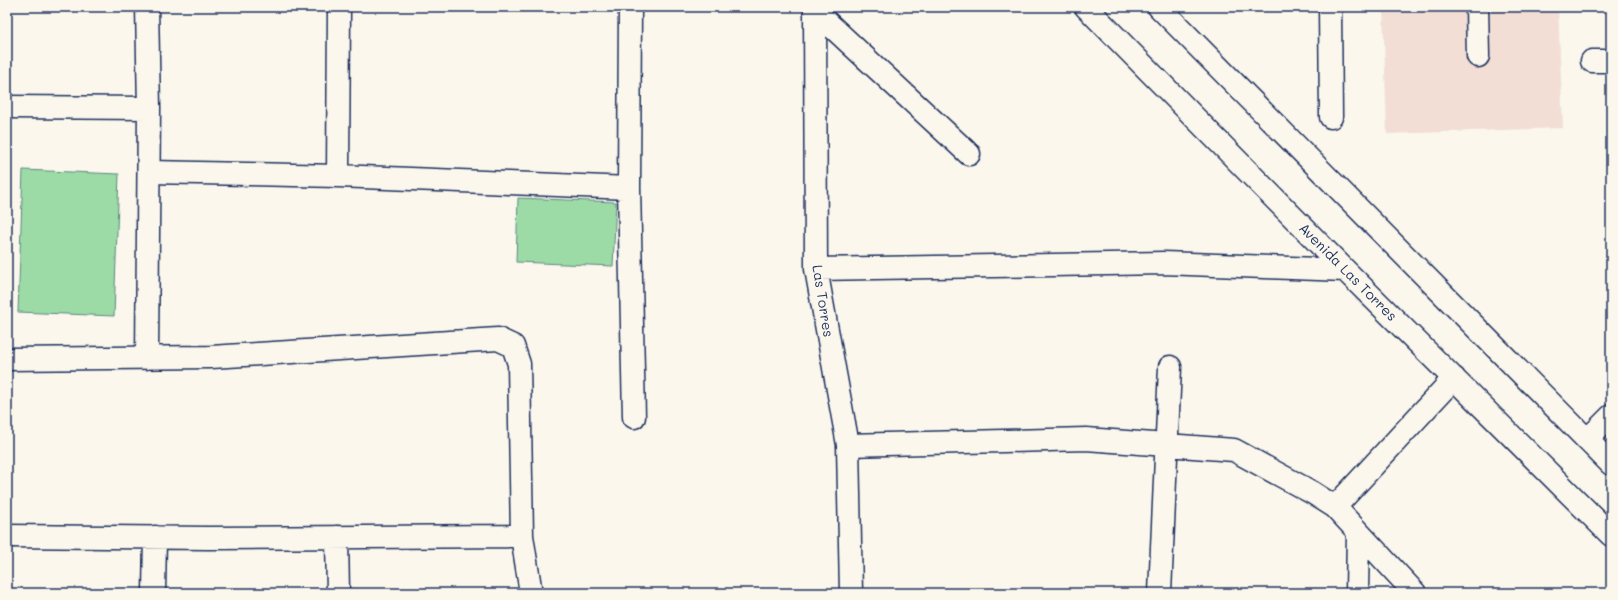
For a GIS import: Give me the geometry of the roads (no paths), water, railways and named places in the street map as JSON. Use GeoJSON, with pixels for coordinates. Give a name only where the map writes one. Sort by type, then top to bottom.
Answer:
{"type":"FeatureCollection","features":[{"type":"Feature","properties":{"kind":"street"},"geometry":{"type":"LineString","coordinates":[[147,358],[150,108],[148,7]]}},
{"type":"Feature","properties":{"kind":"street"},"geometry":{"type":"LineString","coordinates":[[338,176],[339,7]]}},
{"type":"Feature","properties":{"kind":"street"},"geometry":{"type":"LineString","coordinates":[[630,7],[629,188],[634,417]]}},
{"type":"Feature","properties":{"kind":"street","name":"Avenida Las Torres"},"geometry":{"type":"LineString","coordinates":[[1086,7],[1345,270],[1611,535]]}},
{"type":"Feature","properties":{"kind":"street"},"geometry":{"type":"LineString","coordinates":[[1159,7],[1611,464]]}},
{"type":"Feature","properties":{"kind":"street"},"geometry":{"type":"LineString","coordinates":[[1330,7],[1331,117]]}},
{"type":"Feature","properties":{"kind":"street"},"geometry":{"type":"LineString","coordinates":[[1477,7],[1478,56]]}},
{"type":"Feature","properties":{"kind":"street"},"geometry":{"type":"LineString","coordinates":[[815,9],[969,154]]}},
{"type":"Feature","properties":{"kind":"street","name":"Las Torres"},"geometry":{"type":"LineString","coordinates":[[815,9],[816,269],[848,445],[851,593]]}},
{"type":"Feature","properties":{"kind":"street"},"geometry":{"type":"LineString","coordinates":[[7,107],[150,108]]}},
{"type":"Feature","properties":{"kind":"street"},"geometry":{"type":"LineString","coordinates":[[149,172],[338,176],[629,188]]}},
{"type":"Feature","properties":{"kind":"street"},"geometry":{"type":"LineString","coordinates":[[816,269],[1164,263],[1345,270]]}},
{"type":"Feature","properties":{"kind":"street"},"geometry":{"type":"LineString","coordinates":[[7,359],[211,357],[498,339],[512,346],[519,364],[522,536],[531,593]]}},
{"type":"Feature","properties":{"kind":"street"},"geometry":{"type":"LineString","coordinates":[[1160,593],[1170,368]]}},
{"type":"Feature","properties":{"kind":"street"},"geometry":{"type":"LineString","coordinates":[[1335,507],[1454,378]]}},
{"type":"Feature","properties":{"kind":"street"},"geometry":{"type":"LineString","coordinates":[[1587,440],[1611,416]]}},
{"type":"Feature","properties":{"kind":"street"},"geometry":{"type":"LineString","coordinates":[[848,445],[1086,439],[1234,450],[1313,493],[1335,507],[1415,593]]}},
{"type":"Feature","properties":{"kind":"street"},"geometry":{"type":"LineString","coordinates":[[1357,593],[1358,532]]}},
{"type":"Feature","properties":{"kind":"street"},"geometry":{"type":"LineString","coordinates":[[7,536],[522,536]]}},
{"type":"Feature","properties":{"kind":"street"},"geometry":{"type":"LineString","coordinates":[[154,593],[155,537]]}},
{"type":"Feature","properties":{"kind":"street"},"geometry":{"type":"LineString","coordinates":[[337,537],[338,593]]}}]}
